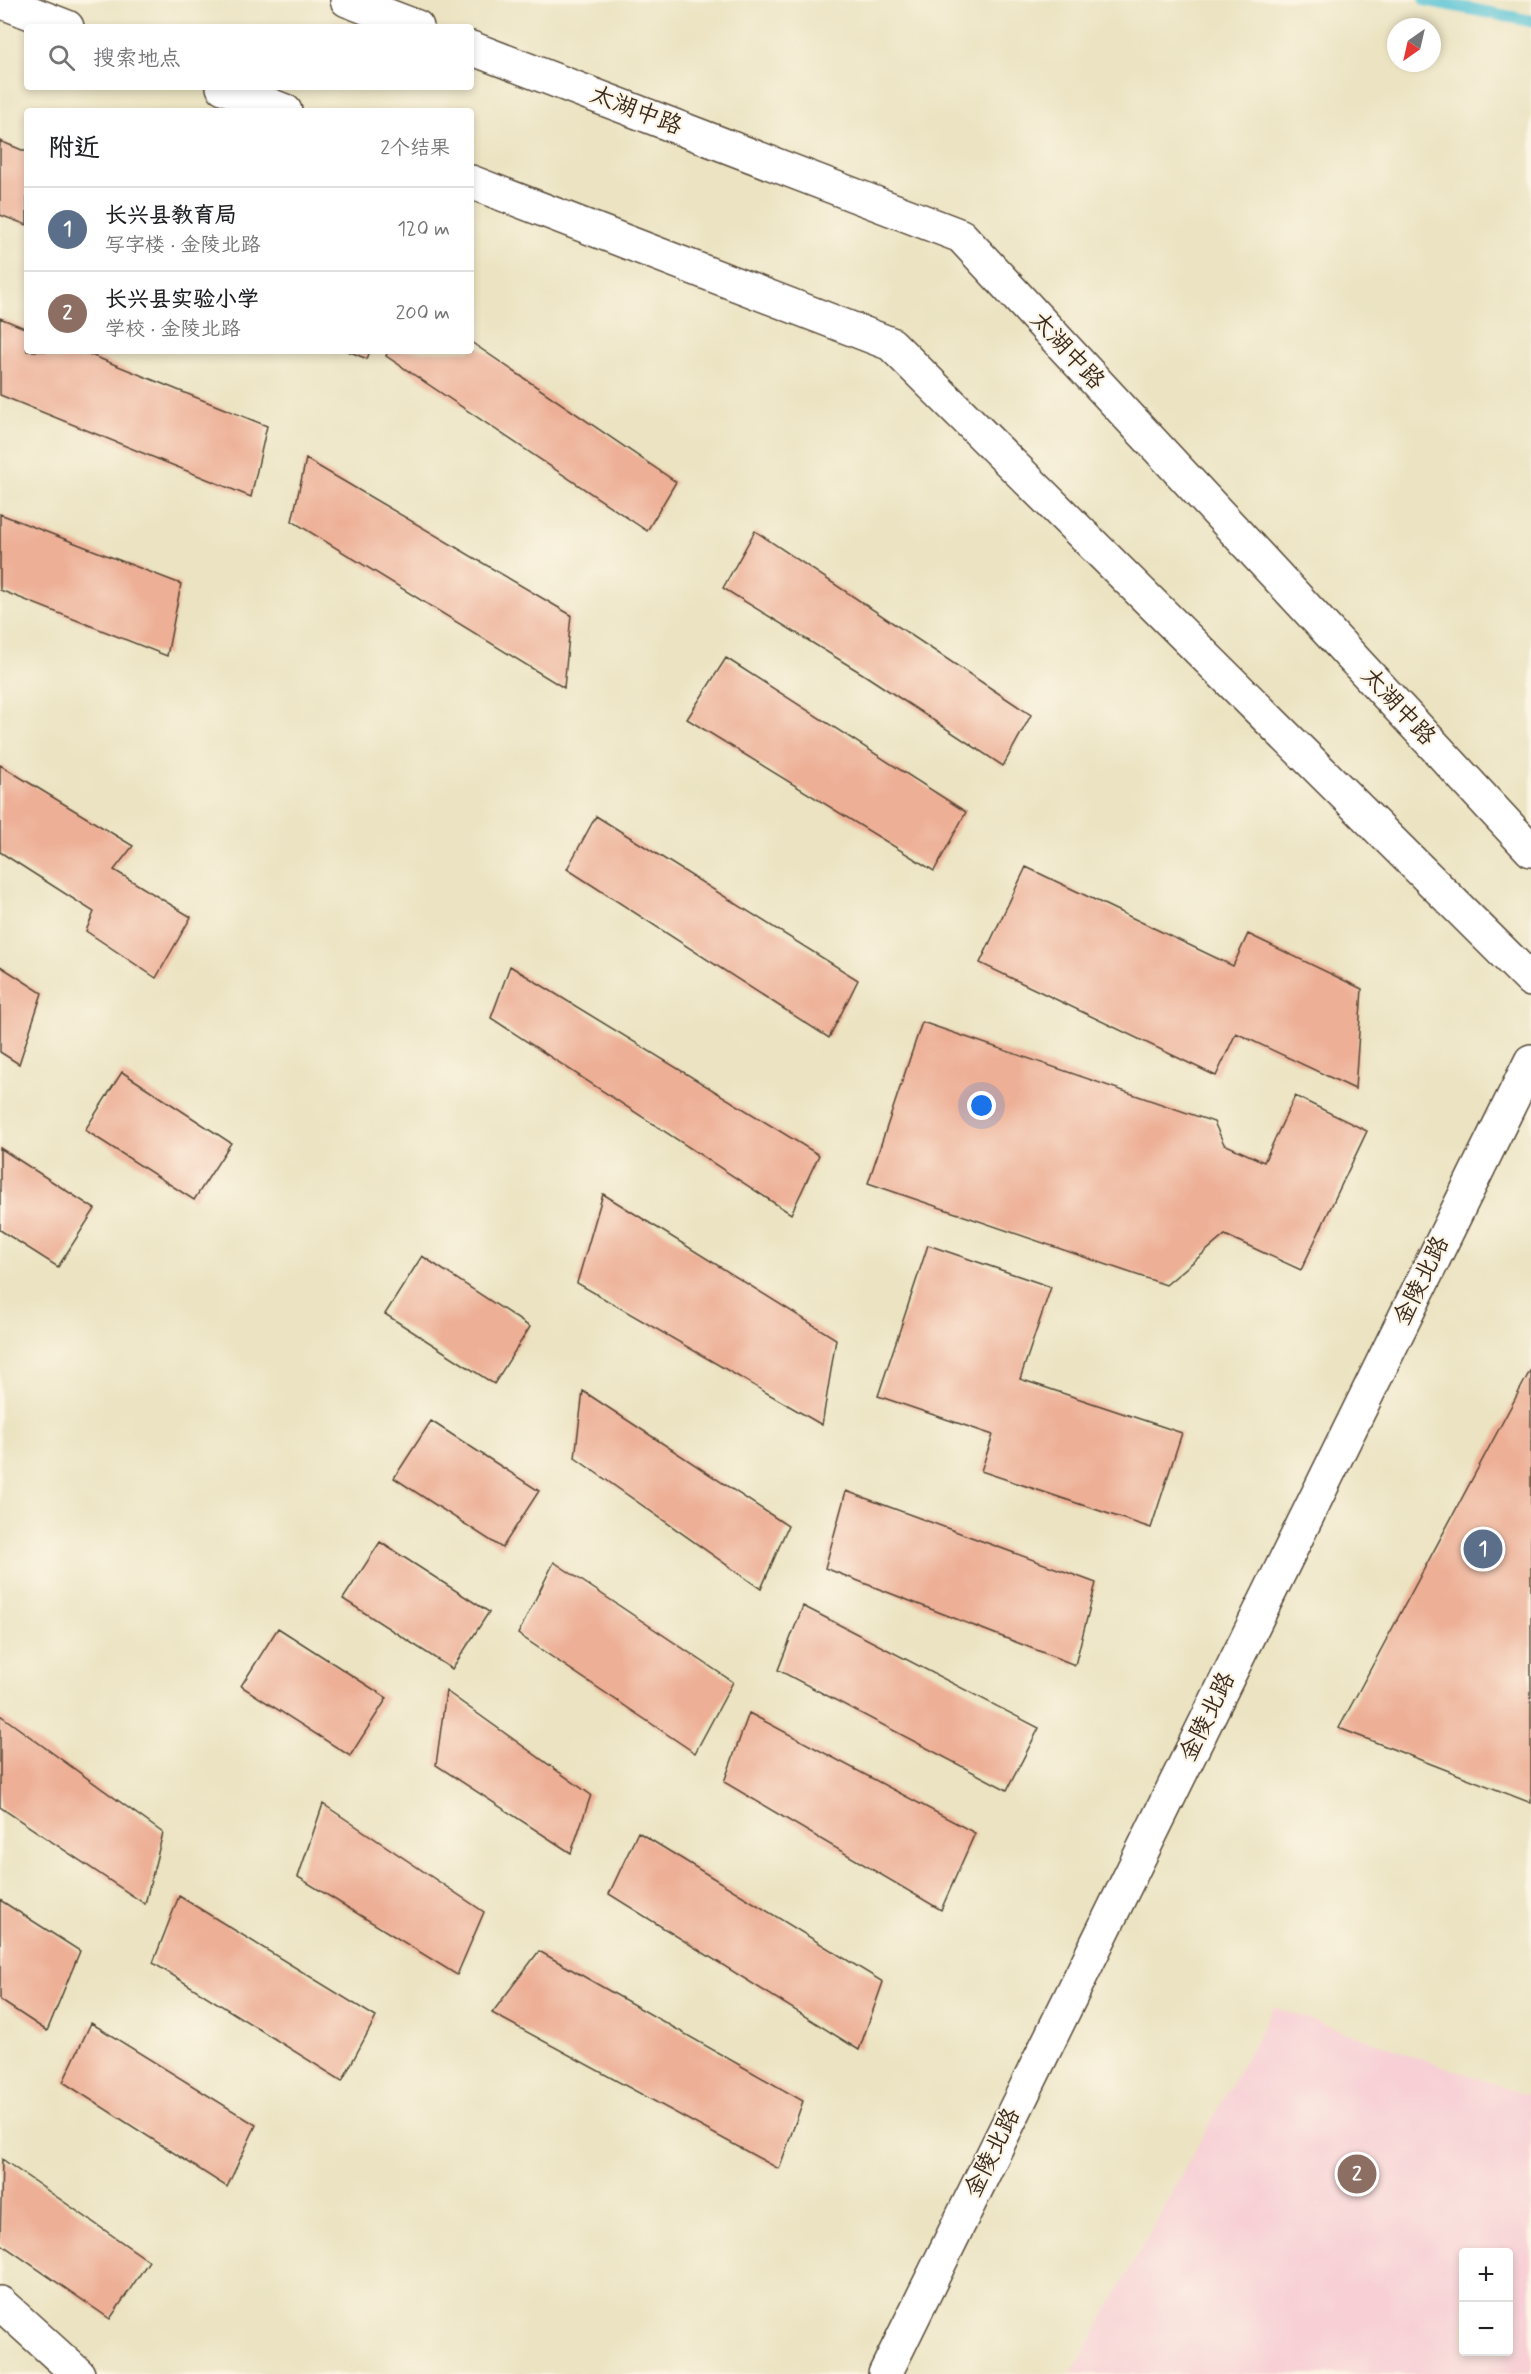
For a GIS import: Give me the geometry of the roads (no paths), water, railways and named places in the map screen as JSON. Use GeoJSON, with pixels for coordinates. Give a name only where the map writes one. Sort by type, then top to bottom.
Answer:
{"type":"FeatureCollection","features":[{"type":"Feature","properties":{"kind":"street"},"geometry":{"type":"LineString","coordinates":[[347,0],[409,24]]}},
{"type":"Feature","properties":{"kind":"street"},"geometry":{"type":"LineString","coordinates":[[0,1],[59,24]]}},
{"type":"Feature","properties":{"kind":"street","name":"太湖中路"},"geometry":{"type":"LineString","coordinates":[[474,49],[961,236],[1531,850]]}},
{"type":"Feature","properties":{"kind":"street"},"geometry":{"type":"LineString","coordinates":[[231,90],[277,108]]}},
{"type":"Feature","properties":{"kind":"street"},"geometry":{"type":"LineString","coordinates":[[474,183],[891,344],[1531,980]]}},
{"type":"Feature","properties":{"kind":"street","name":"金陵北路"},"geometry":{"type":"LineString","coordinates":[[885,2374],[1531,1061]]}},
{"type":"Feature","properties":{"kind":"street"},"geometry":{"type":"LineString","coordinates":[[0,2303],[78,2374]]}},
{"type":"Feature","properties":{"kind":"waterway"},"geometry":{"type":"LineString","coordinates":[[1425,0],[1531,21]]}},
{"type":"Feature","properties":{"kind":"place","name":"长兴县教育局"},"geometry":{"type":"Point","coordinates":[1483,1549]}},
{"type":"Feature","properties":{"kind":"place","name":"长兴县实验小学"},"geometry":{"type":"Point","coordinates":[1357,2174]}}]}
